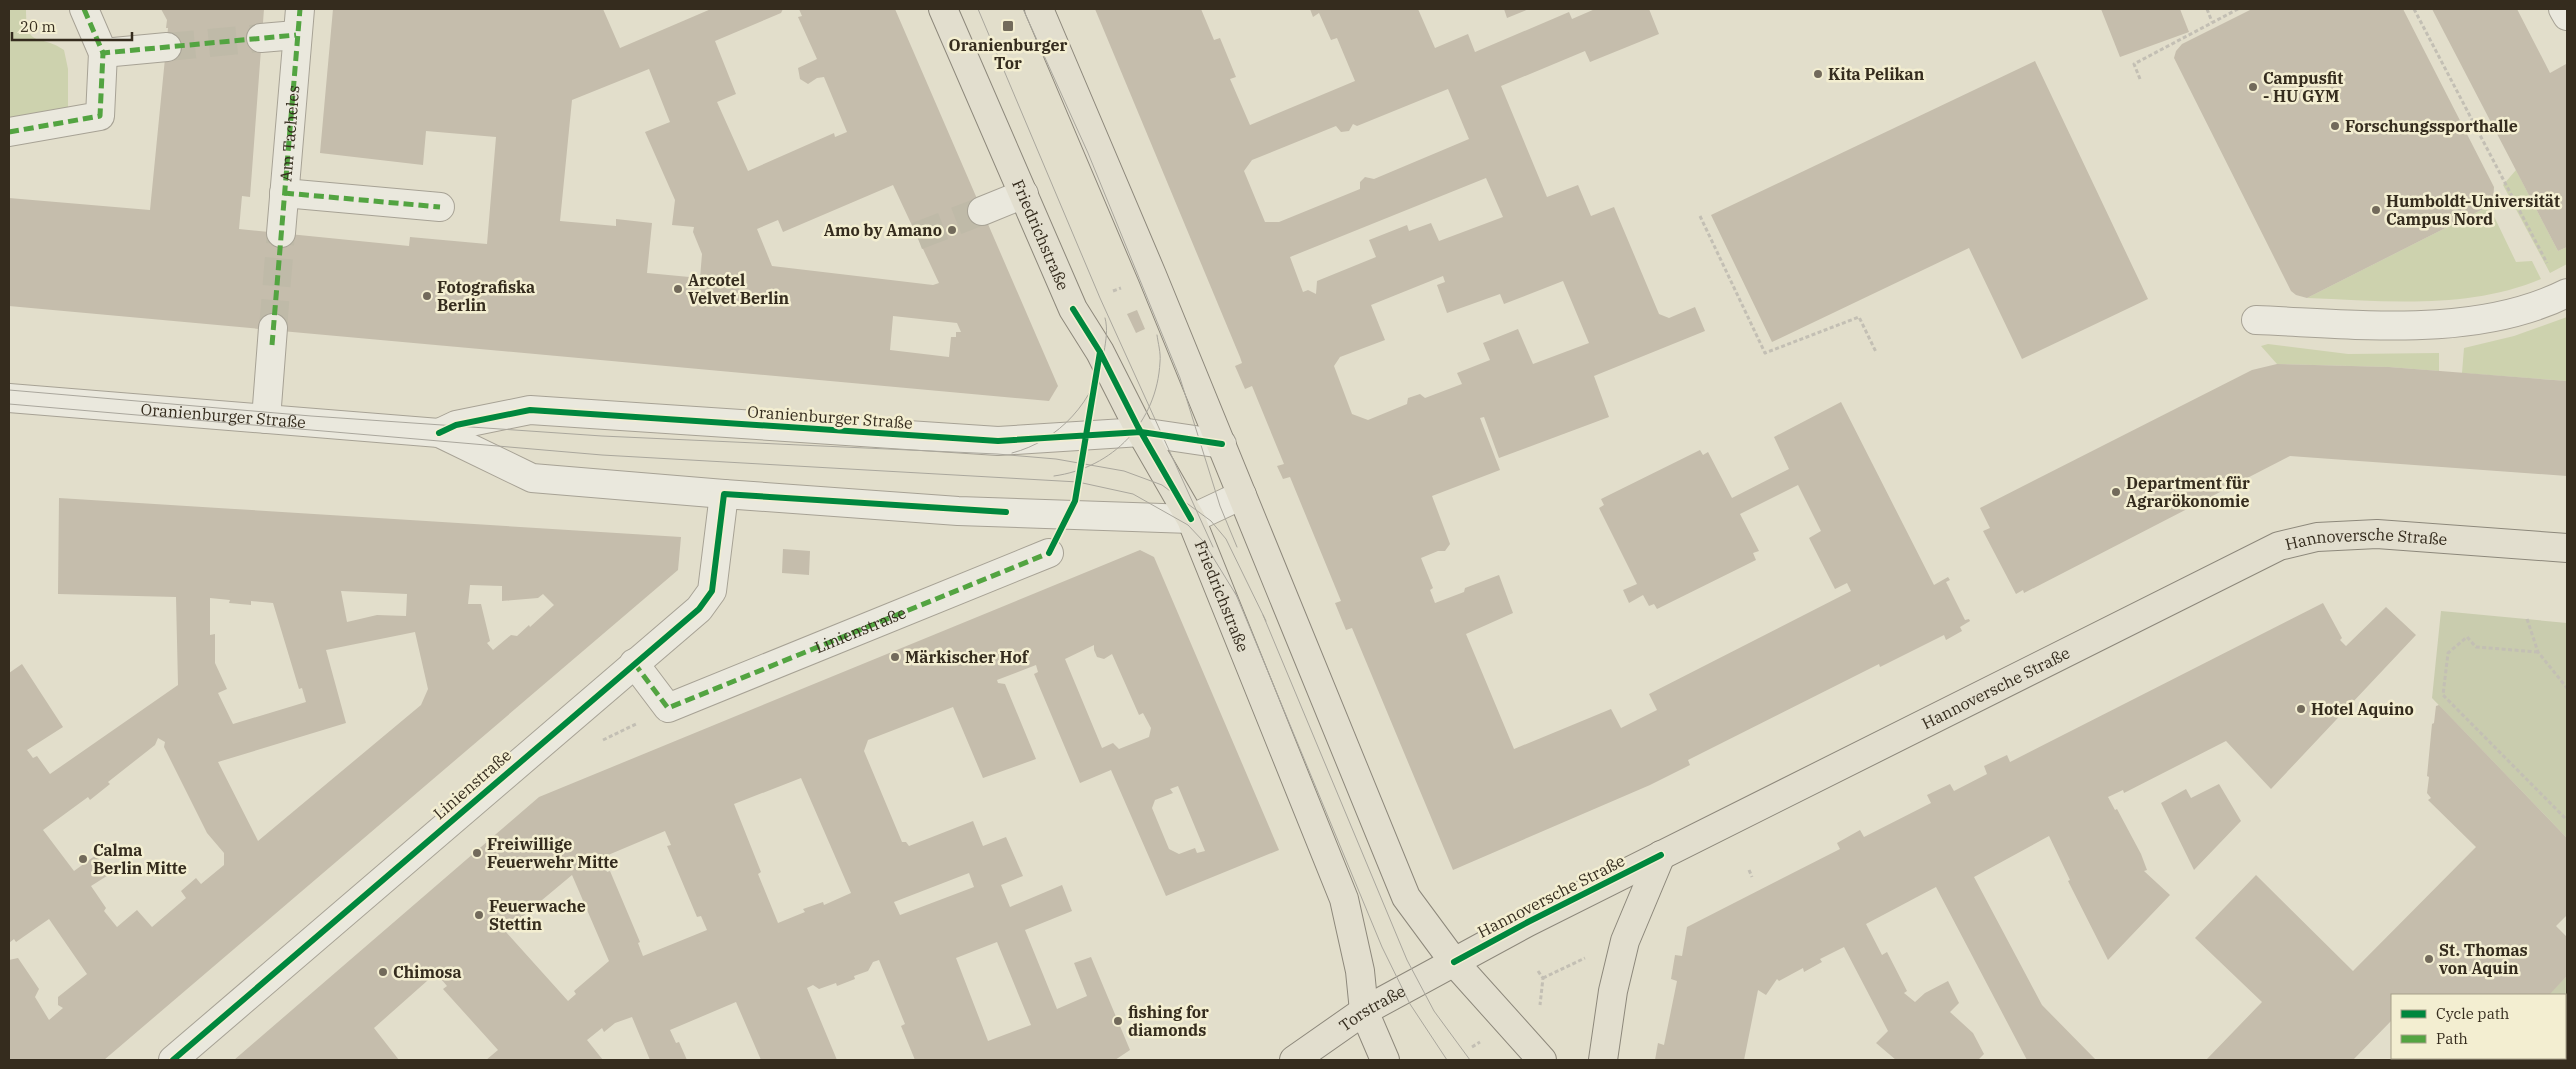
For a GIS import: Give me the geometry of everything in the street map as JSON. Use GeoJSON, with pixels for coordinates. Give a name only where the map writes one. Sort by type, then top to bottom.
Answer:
{"type":"FeatureCollection","features":[{"type":"Feature","properties":{"kind":"main road","name":"Friedrichstraße"},"geometry":{"type":"LineString","coordinates":[[942,9],[1073,308],[1100,352],[1141,432],[1190,519],[1344,899],[1358,962],[1364,1011],[1385,1060]]}},
{"type":"Feature","properties":{"kind":"main road"},"geometry":{"type":"LineString","coordinates":[[1039,9],[1222,444],[1406,897],[1454,962],[1542,1060]]}},
{"type":"Feature","properties":{"kind":"main road","name":"Hannoversche Straße"},"geometry":{"type":"LineString","coordinates":[[1454,962],[1528,922],[2006,680],[2278,546],[2317,537],[2377,534],[2567,548]]}},
{"type":"Feature","properties":{"kind":"main road"},"geometry":{"type":"LineString","coordinates":[[1603,1060],[1613,991],[1625,942],[1661,855]]}},
{"type":"Feature","properties":{"kind":"main road","name":"Torstraße"},"geometry":{"type":"LineString","coordinates":[[1294,1060],[1364,1011],[1454,962]]}},
{"type":"Feature","properties":{"kind":"street"},"geometry":{"type":"LineString","coordinates":[[9,132],[100,116],[103,52],[84,9]]}},
{"type":"Feature","properties":{"kind":"street"},"geometry":{"type":"LineString","coordinates":[[2563,9],[2567,16]]}},
{"type":"Feature","properties":{"kind":"street","name":"Am Tacheles"},"geometry":{"type":"LineString","coordinates":[[261,38],[298,22],[281,232]]}},
{"type":"Feature","properties":{"kind":"street"},"geometry":{"type":"LineString","coordinates":[[103,52],[167,47]]}},
{"type":"Feature","properties":{"kind":"street"},"geometry":{"type":"LineString","coordinates":[[284,192],[440,207]]}},
{"type":"Feature","properties":{"kind":"street"},"geometry":{"type":"LineString","coordinates":[[982,211],[1024,194]]}},
{"type":"Feature","properties":{"kind":"street"},"geometry":{"type":"LineString","coordinates":[[2256,320],[2376,325],[2460,322],[2502,317],[2566,294]]}},
{"type":"Feature","properties":{"kind":"street"},"geometry":{"type":"LineString","coordinates":[[266,419],[272,337]]}},
{"type":"Feature","properties":{"kind":"street","name":"Oranienburger Straße"},"geometry":{"type":"LineString","coordinates":[[9,398],[439,433],[532,478],[724,494],[958,510],[1190,519],[1242,495]]}},
{"type":"Feature","properties":{"kind":"street","name":"Oranienburger Straße"},"geometry":{"type":"LineString","coordinates":[[439,433],[456,425],[530,410],[998,441],[1141,432],[1222,444]]}},
{"type":"Feature","properties":{"kind":"street","name":"Linienstraße"},"geometry":{"type":"LineString","coordinates":[[173,1060],[699,608],[712,591],[724,494]]}},
{"type":"Feature","properties":{"kind":"street","name":"Linienstraße"},"geometry":{"type":"LineString","coordinates":[[668,708],[1050,553]]}},
{"type":"Feature","properties":{"kind":"street"},"geometry":{"type":"LineString","coordinates":[[634,662],[668,708]]}},
{"type":"Feature","properties":{"kind":"path"},"geometry":{"type":"LineString","coordinates":[[2207,9],[2212,22]]}},
{"type":"Feature","properties":{"kind":"path"},"geometry":{"type":"LineString","coordinates":[[2140,79],[2134,64],[2238,9]]}},
{"type":"Feature","properties":{"kind":"path"},"geometry":{"type":"LineString","coordinates":[[2414,9],[2566,294]]}},
{"type":"Feature","properties":{"kind":"path"},"geometry":{"type":"LineString","coordinates":[[1700,216],[1765,353],[1859,317],[1876,352]]}},
{"type":"Feature","properties":{"kind":"path"},"geometry":{"type":"LineString","coordinates":[[2527,619],[2538,652],[2567,688]]}},
{"type":"Feature","properties":{"kind":"path"},"geometry":{"type":"LineString","coordinates":[[2538,652],[2476,647],[2467,637],[2448,653],[2443,696],[2567,820]]}},
{"type":"Feature","properties":{"kind":"path"},"geometry":{"type":"LineString","coordinates":[[597,743],[668,708]]}},
{"type":"Feature","properties":{"kind":"path"},"geometry":{"type":"LineString","coordinates":[[1749,870],[1752,877]]}},
{"type":"Feature","properties":{"kind":"path"},"geometry":{"type":"LineString","coordinates":[[1543,978],[1587,957]]}},
{"type":"Feature","properties":{"kind":"path"},"geometry":{"type":"LineString","coordinates":[[1538,972],[1543,978],[1540,1006],[1546,1013]]}},
{"type":"Feature","properties":{"kind":"green space"},"geometry":{"type":"Polygon","coordinates":[[[9,9],[26,10],[27,23],[32,36],[64,50],[68,69],[68,108],[9,120],[9,9]]]}},
{"type":"Feature","properties":{"kind":"green space"},"geometry":{"type":"Polygon","coordinates":[[[2516,170],[2558,251],[2567,247],[2567,264],[2550,273],[2503,185],[2516,170]]]}},
{"type":"Feature","properties":{"kind":"green space"},"geometry":{"type":"Polygon","coordinates":[[[2489,206],[2516,262],[2532,261],[2541,279],[2513,289],[2455,299],[2396,301],[2307,298],[2489,206]]]}},
{"type":"Feature","properties":{"kind":"green space"},"geometry":{"type":"Polygon","coordinates":[[[2567,317],[2567,381],[2462,373],[2464,348],[2514,336],[2567,317]]]}},
{"type":"Feature","properties":{"kind":"green space"},"geometry":{"type":"Polygon","coordinates":[[[2268,344],[2348,354],[2439,353],[2439,371],[2389,367],[2277,364],[2261,346],[2268,344]]]}},
{"type":"Feature","properties":{"kind":"green space"},"geometry":{"type":"Polygon","coordinates":[[[2441,611],[2567,623],[2567,838],[2432,698],[2441,611]]]}},
{"type":"Feature","properties":{"kind":"green space"},"geometry":{"type":"Polygon","coordinates":[[[2567,976],[2567,1060],[2485,1060],[2566,1059],[2566,994],[2549,994],[2567,976]]]}},
{"type":"Feature","properties":{"kind":"building"},"geometry":{"type":"Polygon","coordinates":[[[161,9],[264,9],[250,197],[242,196],[239,229],[409,246],[410,237],[487,244],[496,137],[426,131],[423,165],[320,153],[333,9],[603,9],[620,48],[711,9],[783,9],[781,13],[715,41],[736,94],[717,102],[748,171],[834,133],[835,137],[847,132],[824,77],[817,78],[808,84],[800,79],[798,68],[817,59],[798,17],[802,16],[799,9],[895,9],[1058,386],[1049,401],[9,306],[9,198],[150,210],[168,28],[166,28],[167,20],[161,9]],[[649,69],[572,100],[560,221],[616,226],[616,219],[652,223],[647,273],[700,278],[702,254],[693,232],[694,227],[672,225],[675,200],[645,132],[670,122],[649,69]],[[893,185],[783,232],[778,220],[757,229],[772,266],[933,285],[939,283],[893,185]],[[893,316],[890,350],[949,357],[951,337],[956,337],[956,332],[961,332],[957,323],[893,316]]]}},
{"type":"Feature","properties":{"kind":"building"},"geometry":{"type":"Polygon","coordinates":[[[1095,9],[1201,9],[1214,40],[1220,38],[1236,77],[1230,79],[1250,125],[1355,81],[1337,38],[1331,40],[1319,13],[1313,17],[1310,9],[1418,9],[1435,48],[1468,34],[1475,52],[1569,12],[1572,19],[1595,9],[1649,9],[1659,34],[1590,62],[1585,51],[1501,86],[1547,197],[1578,185],[1591,216],[1614,207],[1659,314],[1669,318],[1695,307],[1705,331],[1594,376],[1609,417],[1499,458],[1484,417],[1480,418],[1500,470],[1432,496],[1450,544],[1445,551],[1438,551],[1421,558],[1433,588],[1430,590],[1435,603],[1464,592],[1465,588],[1499,575],[1513,613],[1466,634],[1514,749],[1611,709],[1621,728],[1657,710],[1649,694],[1851,591],[1847,583],[1835,589],[1809,538],[1821,531],[1798,485],[1740,514],[1759,551],[1753,553],[1756,560],[1657,609],[1654,604],[1649,606],[1643,595],[1629,603],[1623,590],[1637,584],[1599,508],[1604,505],[1601,499],[1700,450],[1703,455],[1708,452],[1732,498],[1789,469],[1774,437],[1841,402],[1934,585],[1948,577],[1950,580],[1946,582],[1965,620],[1969,619],[1970,621],[1960,627],[1962,631],[1946,640],[1944,635],[1880,667],[1879,664],[1688,760],[1690,765],[1650,785],[1453,870],[1352,628],[1346,630],[1335,603],[1341,601],[1290,477],[1283,479],[1277,466],[1284,464],[1252,386],[1245,389],[1235,366],[1242,363],[1095,9]],[[1448,89],[1357,126],[1353,124],[1349,131],[1341,132],[1336,126],[1252,160],[1244,171],[1265,222],[1279,222],[1360,189],[1360,182],[1365,177],[1374,179],[1469,139],[1448,89]],[[1486,178],[1290,257],[1303,292],[1308,290],[1316,294],[1317,281],[1376,257],[1369,240],[1407,225],[1409,231],[1431,223],[1439,241],[1503,217],[1486,178]],[[1443,276],[1371,305],[1385,340],[1340,357],[1334,366],[1352,414],[1368,420],[1407,404],[1408,398],[1420,394],[1425,398],[1462,384],[1457,373],[1490,360],[1483,343],[1518,329],[1533,364],[1589,343],[1563,281],[1504,304],[1500,294],[1447,313],[1437,285],[1445,282],[1443,276]]]}},
{"type":"Feature","properties":{"kind":"building"},"geometry":{"type":"Polygon","coordinates":[[[1504,9],[1529,9],[1507,18],[1504,9]]]}},
{"type":"Feature","properties":{"kind":"building"},"geometry":{"type":"Polygon","coordinates":[[[2101,9],[2180,9],[2189,32],[2120,57],[2101,9]]]}},
{"type":"Feature","properties":{"kind":"building","name":"Forschungssporthalle"},"geometry":{"type":"Polygon","coordinates":[[[2252,9],[2403,9],[2494,187],[2493,202],[2489,206],[2307,298],[2296,295],[2291,291],[2174,58],[2176,51],[2182,44],[2252,9]]]}},
{"type":"Feature","properties":{"kind":"building"},"geometry":{"type":"Polygon","coordinates":[[[2432,9],[2517,9],[2550,73],[2566,64],[2567,247],[2558,251],[2432,9]]]}},
{"type":"Feature","properties":{"kind":"building"},"geometry":{"type":"Polygon","coordinates":[[[2035,61],[2148,299],[2022,359],[1969,248],[1772,342],[1711,215],[2035,61]]]}},
{"type":"Feature","properties":{"kind":"building"},"geometry":{"type":"Polygon","coordinates":[[[1137,310],[1145,329],[1136,333],[1127,314],[1137,310]]]}},
{"type":"Feature","properties":{"kind":"building","name":"Department für Agrarökonomie"},"geometry":{"type":"Polygon","coordinates":[[[2277,364],[2389,367],[2567,381],[2567,476],[2290,456],[2024,593],[2023,590],[2016,594],[1983,531],[1990,528],[1980,508],[2252,370],[2277,364]]]}},
{"type":"Feature","properties":{"kind":"building"},"geometry":{"type":"Polygon","coordinates":[[[59,498],[681,537],[678,570],[104,1060],[9,1060],[9,960],[18,958],[39,989],[35,997],[49,1020],[63,1008],[58,1005],[58,997],[87,974],[49,919],[16,942],[14,939],[9,943],[9,673],[22,664],[63,727],[27,750],[33,758],[37,756],[50,774],[178,685],[176,597],[58,594],[59,498]],[[470,585],[468,604],[481,604],[490,641],[487,643],[493,650],[511,635],[517,636],[529,625],[530,627],[554,605],[543,594],[538,598],[502,601],[502,586],[470,585]],[[341,591],[347,622],[377,615],[406,616],[407,594],[341,591]],[[210,598],[210,635],[215,634],[215,663],[227,689],[218,693],[233,724],[306,702],[302,688],[299,689],[273,603],[251,601],[251,605],[229,603],[230,600],[210,598]],[[415,632],[326,650],[346,723],[218,762],[258,841],[421,705],[428,689],[415,632]],[[158,738],[155,745],[108,782],[110,784],[90,800],[88,797],[43,830],[74,871],[96,855],[110,874],[91,886],[106,908],[104,911],[117,927],[137,910],[152,927],[186,898],[181,891],[196,878],[201,884],[224,865],[224,853],[207,833],[164,747],[165,742],[158,738]]]}},
{"type":"Feature","properties":{"kind":"building"},"geometry":{"type":"Polygon","coordinates":[[[783,549],[810,551],[809,575],[782,573],[783,549]]]}},
{"type":"Feature","properties":{"kind":"building"},"geometry":{"type":"Polygon","coordinates":[[[1140,550],[1154,557],[1279,850],[1166,896],[1111,770],[1080,783],[1034,674],[1038,672],[1036,665],[997,680],[998,683],[1005,684],[1036,759],[983,778],[953,707],[868,740],[864,751],[902,842],[906,842],[909,846],[973,821],[983,846],[1006,837],[1023,876],[1001,885],[1010,907],[1062,885],[1072,911],[1025,930],[1057,1009],[1087,996],[1074,963],[1091,957],[1130,1050],[1115,1060],[915,1060],[901,1026],[905,1024],[879,960],[873,962],[868,971],[854,976],[855,979],[837,986],[836,983],[819,989],[813,985],[807,988],[837,1060],[761,1060],[736,1002],[670,1030],[676,1043],[679,1042],[687,1060],[650,1060],[632,1017],[615,1023],[604,1032],[602,1028],[587,1040],[603,1060],[486,1060],[498,1050],[443,989],[447,986],[436,973],[374,1028],[399,1060],[234,1060],[539,797],[1140,550]],[[1094,645],[1065,659],[1102,748],[1113,743],[1119,749],[1149,737],[1151,728],[1143,713],[1139,715],[1112,654],[1104,659],[1097,657],[1094,645]],[[801,778],[734,804],[761,872],[758,874],[778,923],[805,912],[803,909],[823,902],[824,905],[851,893],[801,778]],[[1178,786],[1170,789],[1173,793],[1155,800],[1152,808],[1169,849],[1179,854],[1195,848],[1197,853],[1205,851],[1178,786]],[[665,831],[601,858],[607,872],[610,871],[640,942],[638,943],[643,956],[707,930],[701,916],[697,917],[667,846],[671,845],[665,831]],[[969,873],[894,902],[900,915],[974,887],[969,873]],[[572,875],[505,931],[568,1001],[576,994],[574,991],[609,961],[572,875]],[[997,942],[956,958],[988,1041],[1031,1025],[997,942]]]}},
{"type":"Feature","properties":{"kind":"building"},"geometry":{"type":"Polygon","coordinates":[[[2323,603],[2342,638],[2340,640],[2346,646],[2386,607],[2416,635],[2271,789],[2226,741],[2124,793],[2123,790],[2108,797],[2115,810],[2117,809],[2141,854],[2147,870],[2144,871],[2170,895],[2108,960],[2068,881],[2070,880],[2049,836],[1974,877],[2042,1005],[2096,1060],[2027,1060],[1936,887],[1866,924],[1882,955],[1887,952],[1907,991],[1904,993],[1915,1002],[1925,993],[1948,981],[1959,1003],[1950,1012],[1973,1033],[1984,1054],[1979,1059],[1981,1060],[1896,1060],[1876,1043],[1888,1031],[1844,947],[1820,959],[1822,962],[1804,972],[1803,968],[1779,981],[1777,979],[1766,995],[1758,990],[1744,1060],[1655,1060],[1658,1043],[1664,1045],[1677,981],[1671,979],[1675,955],[1682,956],[1687,927],[1840,849],[1837,843],[1860,830],[1864,837],[1931,803],[1927,795],[1950,784],[1954,791],[1987,774],[1984,766],[2007,755],[2010,762],[2323,603]]]}},
{"type":"Feature","properties":{"kind":"building"},"geometry":{"type":"Polygon","coordinates":[[[2439,705],[2567,838],[2567,915],[2556,926],[2567,937],[2567,976],[2550,994],[2391,994],[2391,1021],[2353,1060],[2206,1060],[2262,1002],[2195,938],[2256,875],[2353,971],[2476,847],[2428,800],[2431,798],[2427,793],[2429,777],[2427,776],[2432,724],[2434,723],[2436,706],[2439,705]]]}},
{"type":"Feature","properties":{"kind":"building"},"geometry":{"type":"Polygon","coordinates":[[[2219,784],[2241,821],[2194,870],[2161,803],[2186,789],[2191,798],[2219,784]]]}},
{"type":"Feature","properties":{"kind":"building"},"geometry":{"type":"Polygon","coordinates":[[[2442,1059],[2486,1059],[2485,1060],[2442,1059]]]}},
{"type":"Feature","properties":{"kind":"tunnel"},"geometry":{"type":"LineString","coordinates":[[167,47],[261,38]]}},
{"type":"Feature","properties":{"kind":"tunnel"},"geometry":{"type":"LineString","coordinates":[[917,236],[982,211]]}},
{"type":"Feature","properties":{"kind":"tunnel"},"geometry":{"type":"LineString","coordinates":[[273,328],[281,233]]}},
{"type":"Feature","properties":{"kind":"tram line"},"geometry":{"type":"LineString","coordinates":[[978,9],[1100,298],[1213,547]]}},
{"type":"Feature","properties":{"kind":"tram line"},"geometry":{"type":"LineString","coordinates":[[1023,9],[1088,153],[1180,378],[1220,506],[1237,547]]}},
{"type":"Feature","properties":{"kind":"tram line"},"geometry":{"type":"LineString","coordinates":[[1012,453],[1045,439],[1073,416],[1084,402],[1100,370],[1106,339],[1105,318]]}},
{"type":"Feature","properties":{"kind":"tram line"},"geometry":{"type":"LineString","coordinates":[[1054,476],[1075,471],[1095,463],[1113,452],[1141,422],[1157,384],[1160,359],[1157,335]]}},
{"type":"Feature","properties":{"kind":"tram line"},"geometry":{"type":"LineString","coordinates":[[9,390],[311,416],[602,436],[997,454],[1056,459],[1124,471],[1162,485],[1211,521],[1226,539],[1266,621]]}},
{"type":"Feature","properties":{"kind":"tram line"},"geometry":{"type":"LineString","coordinates":[[9,404],[602,455],[1078,482],[1133,494],[1188,525],[1203,541],[1238,598]]}},
{"type":"Feature","properties":{"kind":"tram line"},"geometry":{"type":"LineString","coordinates":[[1235,592],[1382,947],[1410,1004],[1447,1060]]}},
{"type":"Feature","properties":{"kind":"tram line"},"geometry":{"type":"LineString","coordinates":[[1263,615],[1407,960],[1434,1011],[1470,1060]]}},
{"type":"Feature","properties":{"kind":"marked path"},"geometry":{"type":"LineString","coordinates":[[84,9],[103,53],[296,35]]}},
{"type":"Feature","properties":{"kind":"marked path"},"geometry":{"type":"LineString","coordinates":[[272,345],[300,9]]}},
{"type":"Feature","properties":{"kind":"marked path"},"geometry":{"type":"LineString","coordinates":[[9,132],[100,116],[103,53]]}},
{"type":"Feature","properties":{"kind":"marked path"},"geometry":{"type":"LineString","coordinates":[[284,193],[440,207]]}},
{"type":"Feature","properties":{"kind":"marked path"},"geometry":{"type":"LineString","coordinates":[[634,663],[668,708],[1049,553]]}},
{"type":"Feature","properties":{"kind":"cycle path"},"geometry":{"type":"LineString","coordinates":[[1073,309],[1100,352],[1138,427],[1191,519]]}},
{"type":"Feature","properties":{"kind":"cycle path"},"geometry":{"type":"LineString","coordinates":[[1049,553],[1075,501],[1100,352]]}},
{"type":"Feature","properties":{"kind":"cycle path"},"geometry":{"type":"LineString","coordinates":[[439,433],[456,425],[530,410],[998,441],[1141,432],[1222,444]]}},
{"type":"Feature","properties":{"kind":"cycle path"},"geometry":{"type":"LineString","coordinates":[[173,1060],[699,609],[712,591],[724,494],[1006,512]]}},
{"type":"Feature","properties":{"kind":"cycle path"},"geometry":{"type":"LineString","coordinates":[[1454,962],[1528,922],[1661,855]]}},
{"type":"Feature","properties":{"kind":"place","name":"Oranienburger Tor"},"geometry":{"type":"Point","coordinates":[1008,26]}},
{"type":"Feature","properties":{"kind":"place","name":"Kita Pelikan"},"geometry":{"type":"Point","coordinates":[1818,74]}},
{"type":"Feature","properties":{"kind":"place","name":"Campusfit - HU GYM"},"geometry":{"type":"Point","coordinates":[2253,87]}},
{"type":"Feature","properties":{"kind":"place","name":"Forschungssporthalle"},"geometry":{"type":"Point","coordinates":[2335,126]}},
{"type":"Feature","properties":{"kind":"place","name":"Humboldt-Universität Campus Nord"},"geometry":{"type":"Point","coordinates":[2376,210]}},
{"type":"Feature","properties":{"kind":"place","name":"Amo by Amano"},"geometry":{"type":"Point","coordinates":[952,230]}},
{"type":"Feature","properties":{"kind":"place","name":"Arcotel Velvet Berlin"},"geometry":{"type":"Point","coordinates":[678,289]}},
{"type":"Feature","properties":{"kind":"place","name":"Fotografiska Berlin"},"geometry":{"type":"Point","coordinates":[427,296]}},
{"type":"Feature","properties":{"kind":"place","name":"Department für Agrarökonomie"},"geometry":{"type":"Point","coordinates":[2116,492]}},
{"type":"Feature","properties":{"kind":"place","name":"Märkischer Hof"},"geometry":{"type":"Point","coordinates":[895,657]}},
{"type":"Feature","properties":{"kind":"place","name":"Hotel Aquino"},"geometry":{"type":"Point","coordinates":[2301,709]}},
{"type":"Feature","properties":{"kind":"place","name":"Freiwillige Feuerwehr Mitte"},"geometry":{"type":"Point","coordinates":[477,853]}},
{"type":"Feature","properties":{"kind":"place","name":"Calma Berlin Mitte"},"geometry":{"type":"Point","coordinates":[83,859]}},
{"type":"Feature","properties":{"kind":"place","name":"Feuerwache Stettin"},"geometry":{"type":"Point","coordinates":[479,915]}},
{"type":"Feature","properties":{"kind":"place","name":"St. Thomas von Aquin"},"geometry":{"type":"Point","coordinates":[2429,959]}},
{"type":"Feature","properties":{"kind":"place","name":"Chimosa"},"geometry":{"type":"Point","coordinates":[383,972]}},
{"type":"Feature","properties":{"kind":"place","name":"fishing for diamonds"},"geometry":{"type":"Point","coordinates":[1118,1021]}}]}
